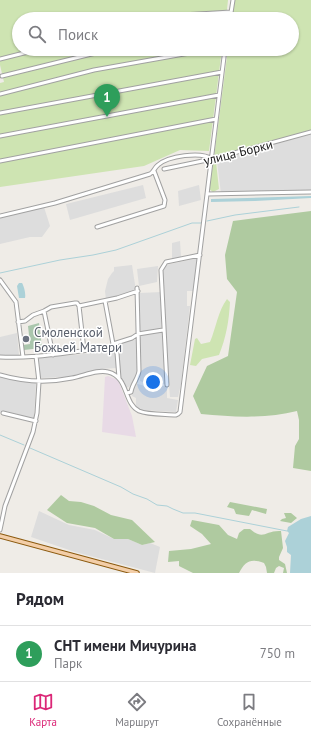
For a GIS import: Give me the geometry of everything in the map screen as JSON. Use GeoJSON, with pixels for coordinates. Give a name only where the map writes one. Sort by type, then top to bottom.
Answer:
{"type":"FeatureCollection","features":[{"type":"Feature","properties":{"kind":"main road"},"geometry":{"type":"LineString","coordinates":[[0,536],[137,573]]}},
{"type":"Feature","properties":{"kind":"street"},"geometry":{"type":"LineString","coordinates":[[231,12],[232,0]]}},
{"type":"Feature","properties":{"kind":"street"},"geometry":{"type":"LineString","coordinates":[[0,59],[12,56]]}},
{"type":"Feature","properties":{"kind":"street"},"geometry":{"type":"LineString","coordinates":[[2,76],[83,56]]}},
{"type":"Feature","properties":{"kind":"street"},"geometry":{"type":"LineString","coordinates":[[0,94],[94,70],[173,56]]}},
{"type":"Feature","properties":{"kind":"street"},"geometry":{"type":"LineString","coordinates":[[105,301],[112,344],[117,353],[120,378],[134,407],[139,411],[156,414],[178,414],[180,412],[224,56]]}},
{"type":"Feature","properties":{"kind":"street"},"geometry":{"type":"LineString","coordinates":[[0,113],[222,72]]}},
{"type":"Feature","properties":{"kind":"street"},"geometry":{"type":"LineString","coordinates":[[0,136],[219,95]]}},
{"type":"Feature","properties":{"kind":"street"},"geometry":{"type":"LineString","coordinates":[[0,161],[216,119]]}},
{"type":"Feature","properties":{"kind":"street","name":"улица Борки"},"geometry":{"type":"LineString","coordinates":[[164,169],[212,159],[311,132]]}},
{"type":"Feature","properties":{"kind":"street"},"geometry":{"type":"LineString","coordinates":[[0,216],[56,203],[136,179],[150,174],[159,164],[185,155],[206,156],[212,159]]}},
{"type":"Feature","properties":{"kind":"street"},"geometry":{"type":"LineString","coordinates":[[97,227],[164,206],[165,200],[154,171]]}},
{"type":"Feature","properties":{"kind":"street"},"geometry":{"type":"LineString","coordinates":[[207,194],[311,192]]}},
{"type":"Feature","properties":{"kind":"street"},"geometry":{"type":"LineString","coordinates":[[167,385],[164,301],[161,270],[166,262],[200,255]]}},
{"type":"Feature","properties":{"kind":"street"},"geometry":{"type":"LineString","coordinates":[[0,280],[16,302],[23,357]]}},
{"type":"Feature","properties":{"kind":"street"},"geometry":{"type":"LineString","coordinates":[[18,322],[51,307],[75,303],[79,306],[105,301],[138,290],[139,371],[138,377],[131,392],[127,393]]}},
{"type":"Feature","properties":{"kind":"street"},"geometry":{"type":"LineString","coordinates":[[79,306],[84,350]]}},
{"type":"Feature","properties":{"kind":"street"},"geometry":{"type":"LineString","coordinates":[[44,311],[53,355]]}},
{"type":"Feature","properties":{"kind":"street"},"geometry":{"type":"LineString","coordinates":[[0,357],[53,355],[108,348],[112,344],[132,338],[138,334],[164,330]]}},
{"type":"Feature","properties":{"kind":"street"},"geometry":{"type":"LineString","coordinates":[[0,530],[5,506],[36,421],[39,382],[36,356]]}},
{"type":"Feature","properties":{"kind":"street"},"geometry":{"type":"LineString","coordinates":[[0,375],[39,382],[72,378],[105,371],[120,378]]}},
{"type":"Feature","properties":{"kind":"street"},"geometry":{"type":"LineString","coordinates":[[3,413],[36,421]]}},
{"type":"Feature","properties":{"kind":"shaded area"},"geometry":{"type":"Polygon","coordinates":[[[311,134],[311,192],[221,194],[217,161],[311,134]]]}},
{"type":"Feature","properties":{"kind":"shaded area"},"geometry":{"type":"Polygon","coordinates":[[[143,185],[146,198],[70,220],[66,204],[143,185]]]}},
{"type":"Feature","properties":{"kind":"shaded area"},"geometry":{"type":"Polygon","coordinates":[[[199,185],[201,200],[179,206],[178,191],[199,185]]]}},
{"type":"Feature","properties":{"kind":"shaded area"},"geometry":{"type":"Polygon","coordinates":[[[44,207],[50,226],[42,237],[30,237],[0,244],[0,217],[44,207]]]}},
{"type":"Feature","properties":{"kind":"shaded area"},"geometry":{"type":"Polygon","coordinates":[[[180,241],[181,257],[172,259],[172,243],[180,241]]]}},
{"type":"Feature","properties":{"kind":"shaded area"},"geometry":{"type":"Polygon","coordinates":[[[198,258],[195,291],[187,291],[187,306],[190,306],[181,384],[178,397],[170,397],[164,328],[165,299],[162,269],[166,265],[198,258]]]}},
{"type":"Feature","properties":{"kind":"shaded area"},"geometry":{"type":"Polygon","coordinates":[[[132,265],[136,291],[106,300],[105,291],[108,279],[114,271],[114,267],[132,265]]]}},
{"type":"Feature","properties":{"kind":"shaded area"},"geometry":{"type":"Polygon","coordinates":[[[158,266],[157,282],[139,286],[137,269],[158,266]]]}},
{"type":"Feature","properties":{"kind":"shaded area"},"geometry":{"type":"Polygon","coordinates":[[[162,292],[161,329],[139,333],[139,293],[162,292]]]}},
{"type":"Feature","properties":{"kind":"shaded area"},"geometry":{"type":"Polygon","coordinates":[[[162,331],[166,384],[147,384],[140,381],[139,335],[162,331]]]}},
{"type":"Feature","properties":{"kind":"shaded area"},"geometry":{"type":"Polygon","coordinates":[[[17,333],[19,355],[0,355],[0,337],[17,333]]]}},
{"type":"Feature","properties":{"kind":"shaded area"},"geometry":{"type":"Polygon","coordinates":[[[137,339],[137,375],[129,387],[126,388],[120,376],[115,344],[137,339]]]}},
{"type":"Feature","properties":{"kind":"shaded area"},"geometry":{"type":"Polygon","coordinates":[[[112,350],[116,352],[117,368],[101,369],[71,377],[39,378],[37,357],[76,355],[112,350]]]}},
{"type":"Feature","properties":{"kind":"shaded area"},"geometry":{"type":"Polygon","coordinates":[[[108,376],[118,380],[132,416],[136,437],[102,432],[105,377],[108,376]]]}},
{"type":"Feature","properties":{"kind":"shaded area"},"geometry":{"type":"Polygon","coordinates":[[[0,377],[36,383],[34,419],[0,412],[0,377]]]}},
{"type":"Feature","properties":{"kind":"shaded area"},"geometry":{"type":"Polygon","coordinates":[[[134,383],[145,386],[167,386],[167,398],[178,400],[176,412],[141,410],[136,406],[136,398],[132,396],[134,383]]]}},
{"type":"Feature","properties":{"kind":"shaded area"},"geometry":{"type":"Polygon","coordinates":[[[39,511],[69,525],[95,530],[114,539],[128,539],[142,545],[150,543],[160,547],[155,573],[75,552],[31,537],[39,511]]]}},
{"type":"Feature","properties":{"kind":"green space"},"geometry":{"type":"Polygon","coordinates":[[[0,0],[228,0],[227,12],[12,12],[12,56],[221,56],[209,151],[180,150],[144,166],[0,187],[0,83],[4,82],[0,65],[0,0]]]}},
{"type":"Feature","properties":{"kind":"green space"},"geometry":{"type":"Polygon","coordinates":[[[234,0],[311,0],[311,130],[214,157],[227,56],[299,56],[299,12],[233,12],[234,0]]]}},
{"type":"Feature","properties":{"kind":"green space"},"geometry":{"type":"Polygon","coordinates":[[[216,162],[219,189],[213,192],[209,189],[213,165],[216,162]]]}},
{"type":"Feature","properties":{"kind":"green space"},"geometry":{"type":"Polygon","coordinates":[[[311,211],[311,471],[293,468],[295,446],[299,439],[299,420],[297,411],[285,414],[261,416],[201,414],[193,396],[207,366],[228,356],[237,292],[227,279],[225,255],[233,221],[311,211]]]}},
{"type":"Feature","properties":{"kind":"green space"},"geometry":{"type":"Polygon","coordinates":[[[227,299],[230,302],[228,323],[224,342],[219,355],[202,359],[196,366],[190,365],[195,339],[197,338],[201,344],[210,342],[219,314],[227,299]]]}},
{"type":"Feature","properties":{"kind":"green space"},"geometry":{"type":"Polygon","coordinates":[[[39,323],[42,348],[24,350],[23,345],[30,344],[28,326],[39,323]]]}},
{"type":"Feature","properties":{"kind":"green space"},"geometry":{"type":"Polygon","coordinates":[[[61,495],[69,501],[81,502],[94,506],[111,515],[132,520],[155,542],[142,545],[128,539],[114,539],[95,528],[67,523],[47,510],[61,495]]]}},
{"type":"Feature","properties":{"kind":"green space"},"geometry":{"type":"Polygon","coordinates":[[[230,502],[267,509],[266,514],[252,510],[249,516],[236,514],[234,509],[227,507],[230,502]]]}},
{"type":"Feature","properties":{"kind":"green space"},"geometry":{"type":"Polygon","coordinates":[[[284,513],[291,513],[297,518],[291,523],[280,521],[286,518],[284,513]]]}},
{"type":"Feature","properties":{"kind":"green space"},"geometry":{"type":"Polygon","coordinates":[[[192,520],[219,525],[228,535],[237,539],[239,533],[244,529],[250,529],[262,535],[281,531],[283,548],[279,560],[285,564],[287,573],[283,573],[284,568],[279,566],[276,568],[274,573],[267,573],[264,563],[255,561],[246,563],[239,573],[193,573],[179,566],[179,561],[168,562],[169,551],[191,549],[211,544],[202,534],[190,526],[192,520]]]}},
{"type":"Feature","properties":{"kind":"water"},"geometry":{"type":"Polygon","coordinates":[[[311,196],[311,198],[211,202],[211,199],[311,196]]]}},
{"type":"Feature","properties":{"kind":"water"},"geometry":{"type":"Polygon","coordinates":[[[19,283],[22,283],[25,298],[19,298],[17,286],[19,283]]]}},
{"type":"Feature","properties":{"kind":"water"},"geometry":{"type":"Polygon","coordinates":[[[311,516],[311,573],[290,573],[291,555],[287,552],[285,541],[289,533],[287,531],[288,527],[301,519],[311,516]]]}},
{"type":"Feature","properties":{"kind":"waterway"},"geometry":{"type":"LineString","coordinates":[[207,221],[235,215],[299,207]]}},
{"type":"Feature","properties":{"kind":"waterway"},"geometry":{"type":"LineString","coordinates":[[0,273],[116,250],[192,223],[202,223]]}},
{"type":"Feature","properties":{"kind":"waterway"},"geometry":{"type":"LineString","coordinates":[[0,435],[24,445]]}},
{"type":"Feature","properties":{"kind":"waterway"},"geometry":{"type":"LineString","coordinates":[[30,448],[121,487],[157,505],[167,506],[183,513],[195,513],[287,531]]}},
{"type":"Feature","properties":{"kind":"place","name":"СНТ имени Мичурина"},"geometry":{"type":"Point","coordinates":[107,117]}},
{"type":"Feature","properties":{"kind":"place","name":"Смоленской Божьей Матери"},"geometry":{"type":"Point","coordinates":[26,339]}}]}
